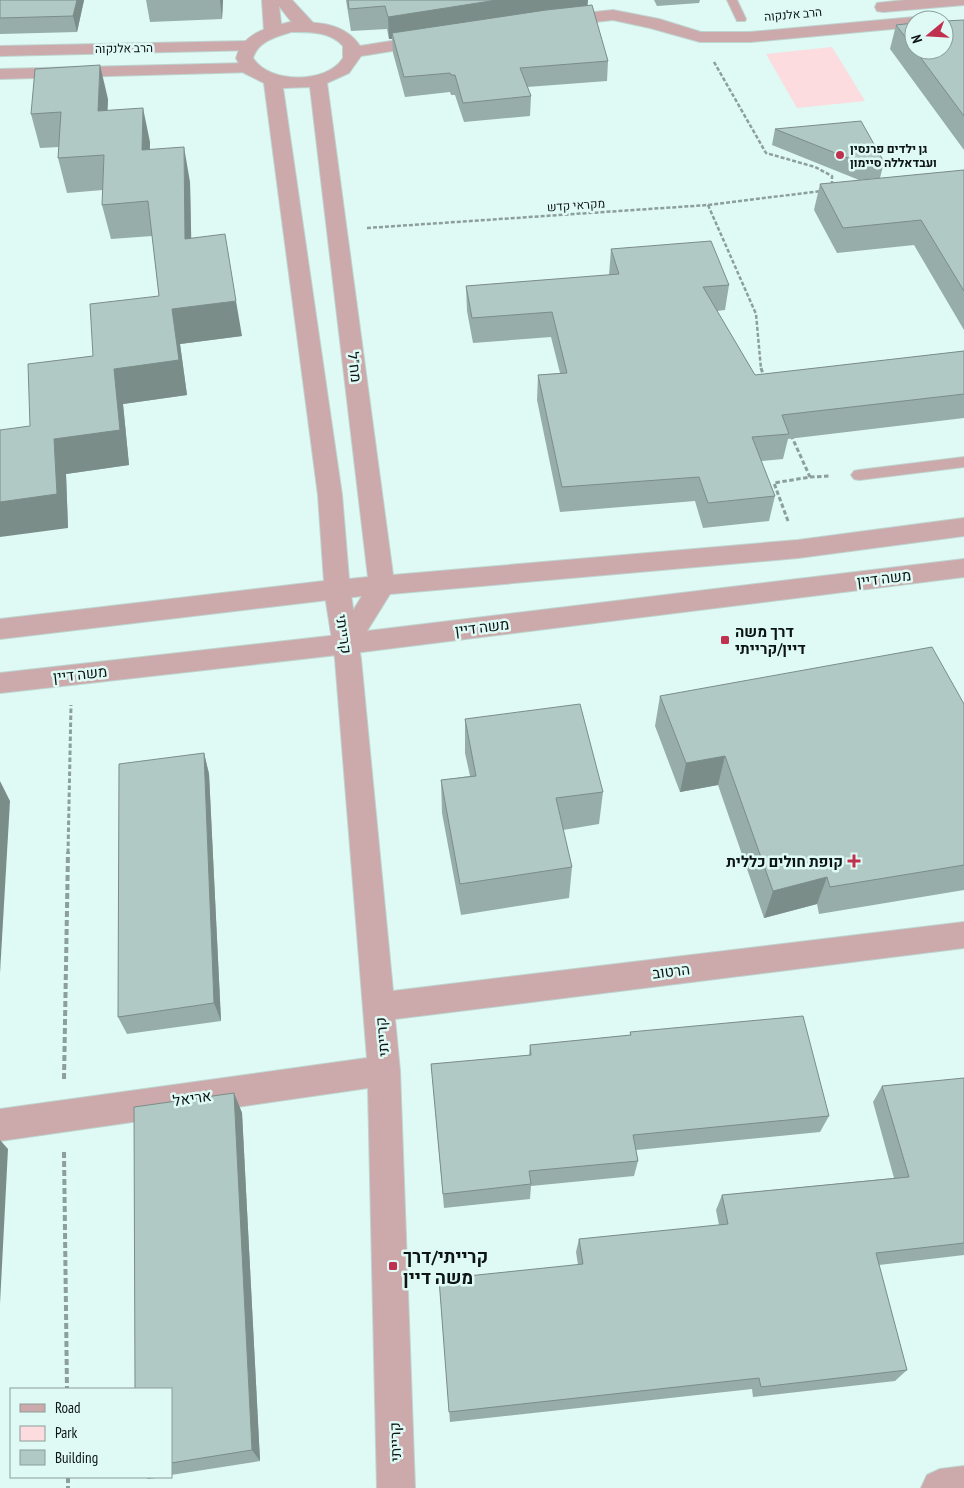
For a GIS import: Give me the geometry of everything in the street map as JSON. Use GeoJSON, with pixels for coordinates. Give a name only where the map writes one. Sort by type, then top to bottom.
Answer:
{"type":"FeatureCollection","features":[{"type":"Feature","properties":{"kind":"street"},"geometry":{"type":"LineString","coordinates":[[270,0],[273,31]]}},
{"type":"Feature","properties":{"kind":"street"},"geometry":{"type":"LineString","coordinates":[[283,0],[308,27]]}},
{"type":"Feature","properties":{"kind":"street"},"geometry":{"type":"LineString","coordinates":[[867,8],[964,0]]}},
{"type":"Feature","properties":{"kind":"street","name":"הרב אלנקוה"},"geometry":{"type":"LineString","coordinates":[[545,22],[614,15],[653,23],[750,37],[904,23]]}},
{"type":"Feature","properties":{"kind":"street","name":"הרב אלנקוה"},"geometry":{"type":"LineString","coordinates":[[721,20],[760,17]]}},
{"type":"Feature","properties":{"kind":"street"},"geometry":{"type":"LineString","coordinates":[[308,27],[326,29],[340,35],[350,43],[353,52],[352,59],[341,72],[318,81],[296,83],[263,78],[248,68],[244,60],[244,53],[248,46],[259,37],[273,31],[308,27]]}},
{"type":"Feature","properties":{"kind":"street"},"geometry":{"type":"LineString","coordinates":[[353,52],[450,37]]}},
{"type":"Feature","properties":{"kind":"street","name":"הרב אלנקוה"},"geometry":{"type":"LineString","coordinates":[[0,51],[248,46]]}},
{"type":"Feature","properties":{"kind":"street","name":"הרב אלנקוה"},"geometry":{"type":"LineString","coordinates":[[0,74],[248,68]]}},
{"type":"Feature","properties":{"kind":"street"},"geometry":{"type":"LineString","coordinates":[[274,81],[330,495],[338,589]]}},
{"type":"Feature","properties":{"kind":"street","name":"מח\"ל"},"geometry":{"type":"LineString","coordinates":[[318,81],[339,230],[382,585]]}},
{"type":"Feature","properties":{"kind":"street"},"geometry":{"type":"LineString","coordinates":[[0,629],[338,589],[798,549],[964,527]]}},
{"type":"Feature","properties":{"kind":"street","name":"משה דיין"},"geometry":{"type":"LineString","coordinates":[[0,683],[346,644],[964,568]]}},
{"type":"Feature","properties":{"kind":"street"},"geometry":{"type":"LineString","coordinates":[[346,644],[382,585]]}},
{"type":"Feature","properties":{"kind":"street","name":"קרייתי"},"geometry":{"type":"LineString","coordinates":[[338,589],[346,644],[384,1072],[396,1488]]}},
{"type":"Feature","properties":{"kind":"street","name":"הרטוב"},"geometry":{"type":"LineString","coordinates":[[379,1007],[964,935]]}},
{"type":"Feature","properties":{"kind":"street","name":"אריאל"},"geometry":{"type":"LineString","coordinates":[[0,1125],[384,1072]]}},
{"type":"Feature","properties":{"kind":"street"},"geometry":{"type":"LineString","coordinates":[[940,1488],[964,1485]]}},
{"type":"Feature","properties":{"kind":"lane"},"geometry":{"type":"LineString","coordinates":[[732,0],[741,19]]}},
{"type":"Feature","properties":{"kind":"lane"},"geometry":{"type":"LineString","coordinates":[[859,475],[964,462]]}},
{"type":"Feature","properties":{"kind":"path"},"geometry":{"type":"LineString","coordinates":[[701,29],[766,153],[815,167],[832,176],[833,190]]}},
{"type":"Feature","properties":{"kind":"path","name":"מקראי קדש"},"geometry":{"type":"LineString","coordinates":[[339,230],[708,205],[824,191]]}},
{"type":"Feature","properties":{"kind":"path"},"geometry":{"type":"LineString","coordinates":[[708,205],[756,314],[761,371],[765,380]]}},
{"type":"Feature","properties":{"kind":"path"},"geometry":{"type":"LineString","coordinates":[[790,433],[810,477]]}},
{"type":"Feature","properties":{"kind":"path"},"geometry":{"type":"LineString","coordinates":[[798,549],[774,483],[810,477],[859,475]]}},
{"type":"Feature","properties":{"kind":"path"},"geometry":{"type":"LineString","coordinates":[[67,1388],[63,1116],[71,704]]}},
{"type":"Feature","properties":{"kind":"green space"},"geometry":{"type":"Polygon","coordinates":[[[832,47],[865,101],[797,108],[766,54],[832,47]]]}},
{"type":"Feature","properties":{"kind":"building"},"geometry":{"type":"Polygon","coordinates":[[[0,0],[77,0],[73,16],[0,18],[0,0]]]}},
{"type":"Feature","properties":{"kind":"building"},"geometry":{"type":"Polygon","coordinates":[[[348,0],[497,0],[388,17],[385,6],[349,9],[348,0]]]}},
{"type":"Feature","properties":{"kind":"building"},"geometry":{"type":"Polygon","coordinates":[[[592,5],[608,61],[520,68],[531,96],[463,103],[455,75],[450,73],[404,77],[392,33],[546,10],[592,5]]]}},
{"type":"Feature","properties":{"kind":"building"},"geometry":{"type":"Polygon","coordinates":[[[954,20],[964,20],[964,116],[922,60],[954,60],[954,20]]]}},
{"type":"Feature","properties":{"kind":"building"},"geometry":{"type":"Polygon","coordinates":[[[904,24],[904,35],[896,25],[904,24]]]}},
{"type":"Feature","properties":{"kind":"building"},"geometry":{"type":"Polygon","coordinates":[[[100,65],[98,111],[143,108],[142,150],[184,147],[185,239],[225,234],[236,301],[172,309],[179,360],[114,369],[120,430],[54,439],[57,494],[0,502],[0,430],[30,426],[28,364],[93,356],[90,304],[159,296],[148,201],[102,205],[104,155],[58,158],[61,112],[31,114],[35,69],[100,65]]]}},
{"type":"Feature","properties":{"kind":"building"},"geometry":{"type":"Polygon","coordinates":[[[861,121],[884,162],[863,164],[775,129],[861,121]]]}},
{"type":"Feature","properties":{"kind":"building"},"geometry":{"type":"Polygon","coordinates":[[[964,170],[964,291],[921,220],[843,228],[820,184],[964,170]]]}},
{"type":"Feature","properties":{"kind":"building"},"geometry":{"type":"Polygon","coordinates":[[[711,241],[729,285],[703,287],[755,375],[964,351],[964,394],[782,415],[789,434],[752,437],[775,496],[708,503],[699,477],[562,487],[538,375],[567,373],[552,312],[472,318],[466,286],[619,274],[611,249],[711,241]]]}},
{"type":"Feature","properties":{"kind":"building"},"geometry":{"type":"Polygon","coordinates":[[[932,647],[964,704],[964,865],[830,887],[827,877],[773,891],[725,756],[686,763],[660,696],[932,647]]]}},
{"type":"Feature","properties":{"kind":"building"},"geometry":{"type":"Polygon","coordinates":[[[580,704],[603,792],[556,798],[572,867],[460,884],[441,780],[476,776],[465,719],[580,704]]]}},
{"type":"Feature","properties":{"kind":"building"},"geometry":{"type":"Polygon","coordinates":[[[204,753],[214,1003],[118,1017],[119,764],[204,753]]]}},
{"type":"Feature","properties":{"kind":"building"},"geometry":{"type":"Polygon","coordinates":[[[803,1016],[829,1116],[633,1135],[638,1161],[529,1171],[531,1184],[443,1194],[431,1064],[531,1055],[530,1045],[631,1035],[630,1032],[803,1016]]]}},
{"type":"Feature","properties":{"kind":"building"},"geometry":{"type":"Polygon","coordinates":[[[964,1078],[964,1243],[876,1253],[907,1370],[761,1387],[759,1378],[449,1412],[439,1279],[583,1264],[579,1239],[728,1224],[722,1195],[909,1177],[882,1086],[964,1078]]]}},
{"type":"Feature","properties":{"kind":"building"},"geometry":{"type":"Polygon","coordinates":[[[234,1093],[252,1450],[172,1463],[172,1388],[135,1388],[134,1107],[234,1093]]]}},
{"type":"Feature","properties":{"kind":"place","name":"גן ילדים פרנסין ועבדאללה סיימון"},"geometry":{"type":"Point","coordinates":[840,155]}},
{"type":"Feature","properties":{"kind":"place","name":"דרך משה דיין/קרייתי"},"geometry":{"type":"Point","coordinates":[725,640]}},
{"type":"Feature","properties":{"kind":"place","name":"קופת חולים כללית"},"geometry":{"type":"Point","coordinates":[854,861]}},
{"type":"Feature","properties":{"kind":"place","name":"קרייתי/דרך משה דיין"},"geometry":{"type":"Point","coordinates":[393,1266]}}]}
